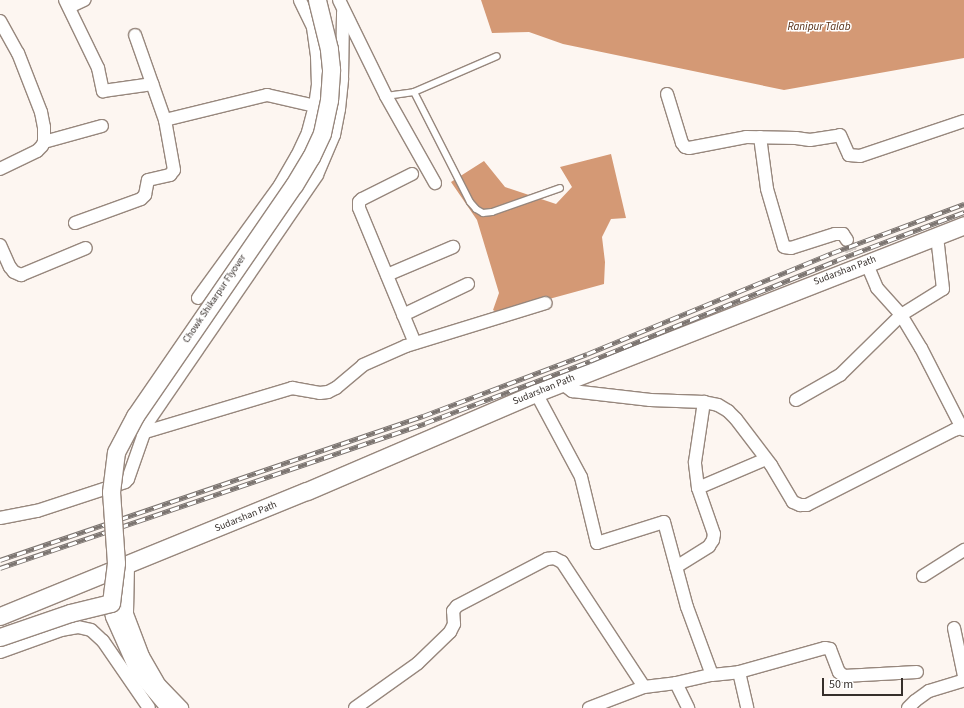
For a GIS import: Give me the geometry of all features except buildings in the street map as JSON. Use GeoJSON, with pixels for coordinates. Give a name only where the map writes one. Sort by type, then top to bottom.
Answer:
{"type":"FeatureCollection","features":[{"type":"Feature","properties":{"kind":"main road","name":"Chowk Shikarpur Flyover"},"geometry":{"type":"LineString","coordinates":[[170,708],[138,670],[114,616],[111,603],[116,563],[111,492],[116,452],[135,416],[312,157],[322,132],[329,100],[331,69],[329,49],[317,0]]}},
{"type":"Feature","properties":{"kind":"main road","name":"Sudarshan Path"},"geometry":{"type":"LineString","coordinates":[[0,616],[128,565],[307,491],[536,393],[859,261],[937,236],[964,225]]}},
{"type":"Feature","properties":{"kind":"main road"},"geometry":{"type":"LineString","coordinates":[[0,637],[70,613],[111,603]]}},
{"type":"Feature","properties":{"kind":"street"},"geometry":{"type":"LineString","coordinates":[[84,0],[67,4],[98,68],[103,91],[153,84]]}},
{"type":"Feature","properties":{"kind":"street"},"geometry":{"type":"LineString","coordinates":[[198,298],[280,186],[297,156],[308,132],[316,106],[318,85],[316,39],[313,27],[300,0]]}},
{"type":"Feature","properties":{"kind":"street"},"geometry":{"type":"LineString","coordinates":[[338,0],[386,96],[436,183]]}},
{"type":"Feature","properties":{"kind":"street"},"geometry":{"type":"LineString","coordinates":[[0,518],[37,511],[125,482],[131,476],[142,433],[148,422],[317,175],[334,135],[339,109],[342,79],[343,12]]}},
{"type":"Feature","properties":{"kind":"street"},"geometry":{"type":"LineString","coordinates":[[0,21],[18,53],[41,112],[44,127],[44,142]]}},
{"type":"Feature","properties":{"kind":"street"},"geometry":{"type":"LineString","coordinates":[[74,223],[141,199],[145,195],[148,180],[170,175],[173,172],[174,167],[165,120],[135,35]]}},
{"type":"Feature","properties":{"kind":"street"},"geometry":{"type":"LineString","coordinates":[[667,94],[682,142],[685,147],[689,148],[746,137],[796,138],[810,140],[840,135],[849,155],[860,156],[964,121]]}},
{"type":"Feature","properties":{"kind":"street"},"geometry":{"type":"LineString","coordinates":[[165,120],[267,95],[316,106]]}},
{"type":"Feature","properties":{"kind":"street"},"geometry":{"type":"LineString","coordinates":[[0,169],[37,151],[44,142],[102,126]]}},
{"type":"Feature","properties":{"kind":"street"},"geometry":{"type":"LineString","coordinates":[[760,137],[767,189],[784,247],[791,248],[834,234],[843,234],[846,240]]}},
{"type":"Feature","properties":{"kind":"street"},"geometry":{"type":"LineString","coordinates":[[412,174],[362,199],[359,202],[359,208],[415,343]]}},
{"type":"Feature","properties":{"kind":"street"},"geometry":{"type":"LineString","coordinates":[[796,400],[840,375],[900,315],[943,289],[937,236]]}},
{"type":"Feature","properties":{"kind":"street"},"geometry":{"type":"LineString","coordinates":[[0,245],[10,267],[14,272],[21,275],[86,248]]}},
{"type":"Feature","properties":{"kind":"street"},"geometry":{"type":"LineString","coordinates":[[387,275],[453,247]]}},
{"type":"Feature","properties":{"kind":"street"},"geometry":{"type":"LineString","coordinates":[[561,383],[572,391],[650,400],[704,402],[718,405],[728,411],[766,459],[793,502],[800,506],[806,505],[954,430],[963,429],[921,348],[900,315],[877,288],[859,261]]}},
{"type":"Feature","properties":{"kind":"street"},"geometry":{"type":"LineString","coordinates":[[403,315],[468,284]]}},
{"type":"Feature","properties":{"kind":"street"},"geometry":{"type":"LineString","coordinates":[[142,433],[292,388],[320,393],[328,392],[336,388],[363,365],[415,343],[546,303]]}},
{"type":"Feature","properties":{"kind":"street"},"geometry":{"type":"LineString","coordinates":[[536,393],[581,477],[597,542],[664,522],[687,607],[712,674]]}},
{"type":"Feature","properties":{"kind":"street"},"geometry":{"type":"LineString","coordinates":[[676,567],[709,546],[714,540],[714,534],[698,488],[695,462],[704,402]]}},
{"type":"Feature","properties":{"kind":"street"},"geometry":{"type":"LineString","coordinates":[[698,488],[766,459]]}},
{"type":"Feature","properties":{"kind":"street"},"geometry":{"type":"LineString","coordinates":[[922,576],[963,554]]}},
{"type":"Feature","properties":{"kind":"street"},"geometry":{"type":"LineString","coordinates":[[355,708],[418,663],[450,632],[453,628],[452,611],[456,606],[547,559],[554,558],[562,562],[644,688]]}},
{"type":"Feature","properties":{"kind":"street"},"geometry":{"type":"LineString","coordinates":[[128,565],[127,614],[142,656],[160,685],[182,708]]}},
{"type":"Feature","properties":{"kind":"street"},"geometry":{"type":"LineString","coordinates":[[0,652],[61,630],[78,626],[90,630],[103,641],[144,706]]}},
{"type":"Feature","properties":{"kind":"street"},"geometry":{"type":"LineString","coordinates":[[954,628],[964,676]]}},
{"type":"Feature","properties":{"kind":"street"},"geometry":{"type":"LineString","coordinates":[[589,708],[644,688],[676,683],[712,674],[739,672],[825,648],[830,649],[839,672],[844,676],[917,672]]}},
{"type":"Feature","properties":{"kind":"street"},"geometry":{"type":"LineString","coordinates":[[739,672],[747,708]]}},
{"type":"Feature","properties":{"kind":"street"},"geometry":{"type":"LineString","coordinates":[[908,708],[914,701],[929,691],[964,680]]}},
{"type":"Feature","properties":{"kind":"street"},"geometry":{"type":"LineString","coordinates":[[676,683],[688,708]]}},
{"type":"Feature","properties":{"kind":"lane"},"geometry":{"type":"LineString","coordinates":[[386,96],[414,92],[497,56]]}},
{"type":"Feature","properties":{"kind":"lane"},"geometry":{"type":"LineString","coordinates":[[414,92],[470,202],[476,209],[483,213],[492,212],[560,188]]}},
{"type":"Feature","properties":{"kind":"water","name":"Ranipur Talab"},"geometry":{"type":"Polygon","coordinates":[[[481,0],[964,0],[964,58],[784,90],[563,44],[529,32],[492,33],[481,0]]]}},
{"type":"Feature","properties":{"kind":"water"},"geometry":{"type":"Polygon","coordinates":[[[611,154],[626,218],[611,219],[602,237],[605,262],[604,284],[498,313],[493,310],[499,293],[477,220],[451,182],[484,161],[505,187],[556,204],[572,187],[560,167],[611,154]]]}},
{"type":"Feature","properties":{"kind":"tunnel"},"geometry":{"type":"LineString","coordinates":[[847,240],[853,256]]}},
{"type":"Feature","properties":{"kind":"railway"},"geometry":{"type":"LineString","coordinates":[[0,560],[423,416],[587,354],[832,253],[964,204]]}},
{"type":"Feature","properties":{"kind":"railway"},"geometry":{"type":"LineString","coordinates":[[0,568],[425,423],[590,361],[837,260],[964,212]]}}]}
